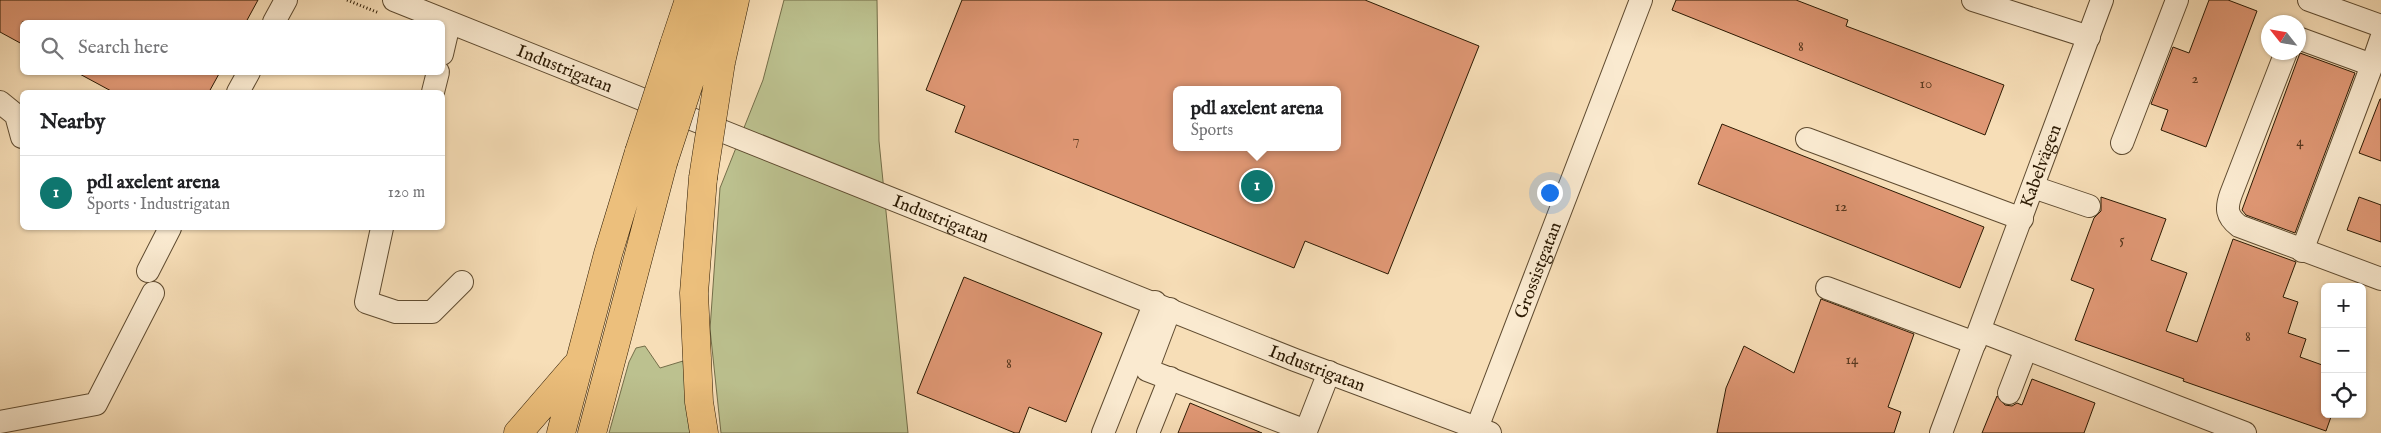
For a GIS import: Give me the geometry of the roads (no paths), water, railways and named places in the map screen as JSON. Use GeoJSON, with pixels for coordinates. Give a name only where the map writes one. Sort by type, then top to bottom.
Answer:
{"type":"FeatureCollection","features":[{"type":"Feature","properties":{"kind":"highway"},"geometry":{"type":"LineString","coordinates":[[690,0],[697,54],[703,178],[694,293],[699,402],[704,433]]}},
{"type":"Feature","properties":{"kind":"highway"},"geometry":{"type":"LineString","coordinates":[[592,433],[663,163],[716,0]]}},
{"type":"Feature","properties":{"kind":"highway"},"geometry":{"type":"LineString","coordinates":[[561,433],[608,254],[639,152],[697,54],[735,0]]}},
{"type":"Feature","properties":{"kind":"highway"},"geometry":{"type":"LineString","coordinates":[[518,433],[580,362]]}},
{"type":"Feature","properties":{"kind":"street"},"geometry":{"type":"LineString","coordinates":[[275,20],[286,0]]}},
{"type":"Feature","properties":{"kind":"street","name":"Grossistgatan"},"geometry":{"type":"LineString","coordinates":[[1483,430],[1641,0]]}},
{"type":"Feature","properties":{"kind":"street"},"geometry":{"type":"LineString","coordinates":[[1973,0],[2089,37]]}},
{"type":"Feature","properties":{"kind":"street","name":"Kabelvägen"},"geometry":{"type":"LineString","coordinates":[[1941,433],[2102,0]]}},
{"type":"Feature","properties":{"kind":"street"},"geometry":{"type":"LineString","coordinates":[[2122,142],[2177,0]]}},
{"type":"Feature","properties":{"kind":"street"},"geometry":{"type":"LineString","coordinates":[[2309,0],[2381,26]]}},
{"type":"Feature","properties":{"kind":"street","name":"Industrigatan"},"geometry":{"type":"LineString","coordinates":[[389,8],[434,20]]}},
{"type":"Feature","properties":{"kind":"street","name":"Industrigatan"},"geometry":{"type":"LineString","coordinates":[[445,23],[1329,372],[1483,430]]}},
{"type":"Feature","properties":{"kind":"street"},"geometry":{"type":"LineString","coordinates":[[445,41],[449,24]]}},
{"type":"Feature","properties":{"kind":"street"},"geometry":{"type":"LineString","coordinates":[[2302,250],[2381,39]]}},
{"type":"Feature","properties":{"kind":"street"},"geometry":{"type":"LineString","coordinates":[[2306,41],[2372,65]]}},
{"type":"Feature","properties":{"kind":"street"},"geometry":{"type":"LineString","coordinates":[[2283,60],[2226,207],[2230,219],[2239,226],[2381,279]]}},
{"type":"Feature","properties":{"kind":"street"},"geometry":{"type":"LineString","coordinates":[[239,90],[247,75]]}},
{"type":"Feature","properties":{"kind":"street"},"geometry":{"type":"LineString","coordinates":[[433,90],[437,75]]}},
{"type":"Feature","properties":{"kind":"street"},"geometry":{"type":"LineString","coordinates":[[0,102],[16,115],[20,129]]}},
{"type":"Feature","properties":{"kind":"street"},"geometry":{"type":"LineString","coordinates":[[1808,139],[2022,219]]}},
{"type":"Feature","properties":{"kind":"street"},"geometry":{"type":"LineString","coordinates":[[2033,187],[2088,206]]}},
{"type":"Feature","properties":{"kind":"street"},"geometry":{"type":"LineString","coordinates":[[148,271],[169,230]]}},
{"type":"Feature","properties":{"kind":"street"},"geometry":{"type":"LineString","coordinates":[[382,230],[366,302],[396,312],[432,312],[462,282]]}},
{"type":"Feature","properties":{"kind":"street"},"geometry":{"type":"LineString","coordinates":[[1827,288],[1978,337],[2026,348],[2245,433]]}},
{"type":"Feature","properties":{"kind":"street"},"geometry":{"type":"LineString","coordinates":[[0,422],[96,404],[153,293]]}},
{"type":"Feature","properties":{"kind":"street"},"geometry":{"type":"LineString","coordinates":[[1163,305],[1147,370],[1306,432],[1329,372]]}},
{"type":"Feature","properties":{"kind":"street"},"geometry":{"type":"LineString","coordinates":[[1103,433],[1163,305]]}},
{"type":"Feature","properties":{"kind":"street"},"geometry":{"type":"LineString","coordinates":[[2009,393],[2026,348]]}},
{"type":"Feature","properties":{"kind":"street"},"geometry":{"type":"LineString","coordinates":[[1148,433],[1170,378]]}},
{"type":"Feature","properties":{"kind":"place","name":"pdl axelent arena"},"geometry":{"type":"Point","coordinates":[1257,186]}}]}
